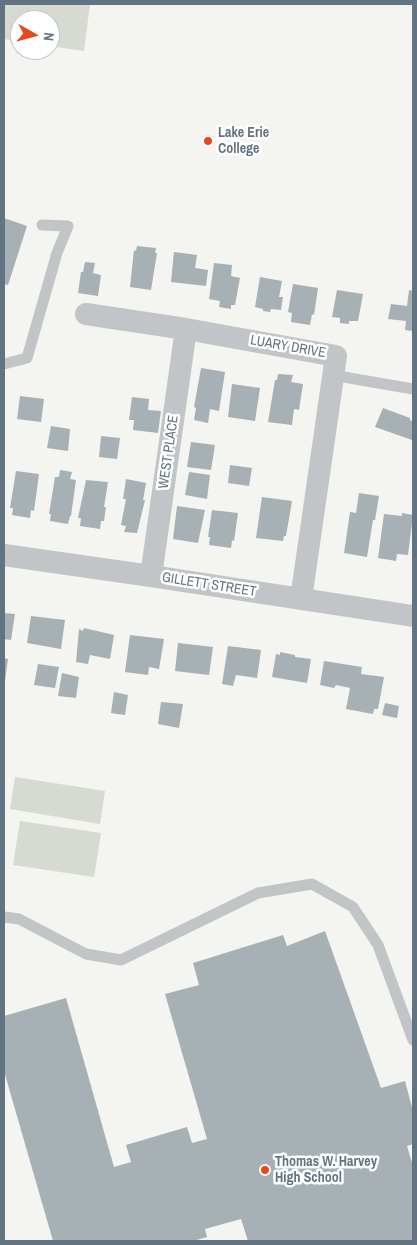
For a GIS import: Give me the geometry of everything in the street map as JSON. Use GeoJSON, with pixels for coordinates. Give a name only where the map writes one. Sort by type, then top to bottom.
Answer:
{"type":"FeatureCollection","features":[{"type":"Feature","properties":{"kind":"street","name":"LUARY DRIVE"},"geometry":{"type":"LineString","coordinates":[[86,314],[186,329],[336,356],[301,599]]}},
{"type":"Feature","properties":{"kind":"street","name":"WEST PLACE"},"geometry":{"type":"LineString","coordinates":[[151,576],[186,329]]}},
{"type":"Feature","properties":{"kind":"street","name":"GILLETT STREET"},"geometry":{"type":"LineString","coordinates":[[4,555],[413,616]]}},
{"type":"Feature","properties":{"kind":"lane"},"geometry":{"type":"LineString","coordinates":[[4,364],[27,358],[56,253],[68,226],[42,225]]}},
{"type":"Feature","properties":{"kind":"lane"},"geometry":{"type":"LineString","coordinates":[[332,375],[413,389]]}},
{"type":"Feature","properties":{"kind":"lane"},"geometry":{"type":"LineString","coordinates":[[4,917],[19,919],[86,954],[122,960],[258,892],[312,884],[353,907],[378,945],[413,1040]]}},
{"type":"Feature","properties":{"kind":"shaded area"},"geometry":{"type":"Polygon","coordinates":[[[4,4],[90,4],[84,51],[60,47],[60,10],[10,10],[10,40],[4,39],[4,4]]]}},
{"type":"Feature","properties":{"kind":"shaded area"},"geometry":{"type":"Polygon","coordinates":[[[15,777],[105,791],[100,824],[10,809],[15,777]]]}},
{"type":"Feature","properties":{"kind":"shaded area"},"geometry":{"type":"Polygon","coordinates":[[[20,821],[101,833],[94,877],[13,865],[20,821]]]}},
{"type":"Feature","properties":{"kind":"building"},"geometry":{"type":"Polygon","coordinates":[[[4,218],[27,226],[8,285],[4,284],[4,218]]]}},
{"type":"Feature","properties":{"kind":"building"},"geometry":{"type":"Polygon","coordinates":[[[137,246],[156,248],[155,253],[157,253],[151,290],[130,287],[134,250],[136,251],[137,246]]]}},
{"type":"Feature","properties":{"kind":"building"},"geometry":{"type":"Polygon","coordinates":[[[174,252],[197,255],[195,268],[208,270],[206,286],[171,282],[174,252]]]}},
{"type":"Feature","properties":{"kind":"building"},"geometry":{"type":"Polygon","coordinates":[[[85,262],[95,263],[93,273],[101,275],[98,296],[78,293],[81,272],[83,272],[85,262]]]}},
{"type":"Feature","properties":{"kind":"building"},"geometry":{"type":"Polygon","coordinates":[[[214,263],[232,265],[231,276],[240,278],[235,305],[231,305],[231,309],[219,307],[220,301],[209,299],[214,263]]]}},
{"type":"Feature","properties":{"kind":"building"},"geometry":{"type":"Polygon","coordinates":[[[260,277],[282,281],[279,297],[283,297],[281,310],[271,309],[270,312],[255,307],[260,277]]]}},
{"type":"Feature","properties":{"kind":"building"},"geometry":{"type":"Polygon","coordinates":[[[293,284],[318,288],[314,315],[312,314],[310,325],[291,322],[292,313],[288,312],[293,284]]]}},
{"type":"Feature","properties":{"kind":"building"},"geometry":{"type":"Polygon","coordinates":[[[337,290],[363,294],[358,321],[349,321],[349,324],[340,323],[340,318],[332,317],[337,290]]]}},
{"type":"Feature","properties":{"kind":"building"},"geometry":{"type":"Polygon","coordinates":[[[409,290],[413,291],[413,331],[405,330],[406,321],[388,319],[391,304],[407,306],[409,290]]]}},
{"type":"Feature","properties":{"kind":"building"},"geometry":{"type":"Polygon","coordinates":[[[201,368],[225,372],[219,411],[210,409],[208,423],[194,420],[196,408],[194,407],[201,368]]]}},
{"type":"Feature","properties":{"kind":"building"},"geometry":{"type":"Polygon","coordinates":[[[278,374],[293,375],[291,382],[303,384],[299,410],[294,409],[292,425],[268,422],[275,380],[277,380],[278,374]]]}},
{"type":"Feature","properties":{"kind":"building"},"geometry":{"type":"Polygon","coordinates":[[[232,384],[260,388],[255,421],[228,417],[232,384]]]}},
{"type":"Feature","properties":{"kind":"building"},"geometry":{"type":"Polygon","coordinates":[[[20,396],[44,399],[41,422],[17,419],[20,396]]]}},
{"type":"Feature","properties":{"kind":"building"},"geometry":{"type":"Polygon","coordinates":[[[132,397],[149,399],[148,410],[161,411],[158,433],[133,430],[134,420],[129,420],[132,397]]]}},
{"type":"Feature","properties":{"kind":"building"},"geometry":{"type":"Polygon","coordinates":[[[383,408],[410,418],[413,422],[412,440],[375,427],[383,408]]]}},
{"type":"Feature","properties":{"kind":"building"},"geometry":{"type":"Polygon","coordinates":[[[51,426],[70,429],[68,451],[47,448],[51,426]]]}},
{"type":"Feature","properties":{"kind":"building"},"geometry":{"type":"Polygon","coordinates":[[[101,436],[120,438],[117,459],[99,457],[101,436]]]}},
{"type":"Feature","properties":{"kind":"building"},"geometry":{"type":"Polygon","coordinates":[[[191,442],[215,445],[211,470],[187,467],[191,442]]]}},
{"type":"Feature","properties":{"kind":"building"},"geometry":{"type":"Polygon","coordinates":[[[230,465],[252,468],[249,486],[228,483],[230,465]]]}},
{"type":"Feature","properties":{"kind":"building"},"geometry":{"type":"Polygon","coordinates":[[[60,470],[72,472],[70,479],[76,480],[71,516],[68,524],[50,521],[51,514],[49,514],[55,477],[59,477],[60,470]]]}},
{"type":"Feature","properties":{"kind":"building"},"geometry":{"type":"Polygon","coordinates":[[[16,471],[39,474],[34,511],[31,510],[30,518],[12,515],[13,508],[10,508],[16,471]]]}},
{"type":"Feature","properties":{"kind":"building"},"geometry":{"type":"Polygon","coordinates":[[[189,472],[210,475],[207,499],[185,495],[189,472]]]}},
{"type":"Feature","properties":{"kind":"building"},"geometry":{"type":"Polygon","coordinates":[[[126,479],[146,483],[143,500],[145,500],[137,533],[124,532],[126,526],[121,525],[126,499],[123,499],[126,479]]]}},
{"type":"Feature","properties":{"kind":"building"},"geometry":{"type":"Polygon","coordinates":[[[86,480],[108,482],[104,521],[101,521],[100,529],[80,526],[81,518],[78,518],[86,480]]]}},
{"type":"Feature","properties":{"kind":"building"},"geometry":{"type":"Polygon","coordinates":[[[359,493],[379,496],[367,557],[344,553],[350,512],[356,513],[359,493]]]}},
{"type":"Feature","properties":{"kind":"building"},"geometry":{"type":"Polygon","coordinates":[[[262,497],[292,501],[286,536],[284,536],[283,541],[256,538],[262,497]]]}},
{"type":"Feature","properties":{"kind":"building"},"geometry":{"type":"Polygon","coordinates":[[[177,506],[205,510],[198,543],[173,539],[177,506]]]}},
{"type":"Feature","properties":{"kind":"building"},"geometry":{"type":"Polygon","coordinates":[[[212,510],[238,513],[234,541],[232,540],[231,548],[209,545],[210,537],[208,537],[212,510]]]}},
{"type":"Feature","properties":{"kind":"building"},"geometry":{"type":"Polygon","coordinates":[[[402,513],[413,515],[408,555],[397,554],[396,561],[378,558],[384,514],[402,516],[402,513]]]}},
{"type":"Feature","properties":{"kind":"building"},"geometry":{"type":"Polygon","coordinates":[[[4,613],[15,614],[11,640],[4,639],[4,613]]]}},
{"type":"Feature","properties":{"kind":"building"},"geometry":{"type":"Polygon","coordinates":[[[31,616],[65,620],[61,649],[27,643],[31,616]]]}},
{"type":"Feature","properties":{"kind":"building"},"geometry":{"type":"Polygon","coordinates":[[[84,628],[114,635],[110,659],[90,655],[88,664],[76,662],[79,629],[83,631],[84,628]]]}},
{"type":"Feature","properties":{"kind":"building"},"geometry":{"type":"Polygon","coordinates":[[[130,635],[164,639],[159,669],[149,667],[148,675],[125,672],[130,635]]]}},
{"type":"Feature","properties":{"kind":"building"},"geometry":{"type":"Polygon","coordinates":[[[178,643],[213,647],[209,675],[175,671],[178,643]]]}},
{"type":"Feature","properties":{"kind":"building"},"geometry":{"type":"Polygon","coordinates":[[[228,646],[261,650],[257,678],[236,675],[233,686],[222,684],[228,646]]]}},
{"type":"Feature","properties":{"kind":"building"},"geometry":{"type":"Polygon","coordinates":[[[280,652],[295,655],[295,657],[311,659],[307,683],[272,677],[276,654],[280,655],[280,652]]]}},
{"type":"Feature","properties":{"kind":"building"},"geometry":{"type":"Polygon","coordinates":[[[4,658],[8,659],[5,681],[4,681],[4,658]]]}},
{"type":"Feature","properties":{"kind":"building"},"geometry":{"type":"Polygon","coordinates":[[[324,661],[362,667],[361,674],[384,677],[378,709],[374,709],[373,714],[346,709],[350,688],[336,685],[334,688],[320,685],[324,661]]]}},
{"type":"Feature","properties":{"kind":"building"},"geometry":{"type":"Polygon","coordinates":[[[38,664],[59,667],[55,688],[34,685],[38,664]]]}},
{"type":"Feature","properties":{"kind":"building"},"geometry":{"type":"Polygon","coordinates":[[[62,673],[79,677],[76,698],[58,696],[62,673]]]}},
{"type":"Feature","properties":{"kind":"building"},"geometry":{"type":"Polygon","coordinates":[[[114,692],[128,695],[125,715],[111,713],[114,692]]]}},
{"type":"Feature","properties":{"kind":"building"},"geometry":{"type":"Polygon","coordinates":[[[161,702],[183,704],[179,728],[158,724],[161,702]]]}},
{"type":"Feature","properties":{"kind":"building"},"geometry":{"type":"Polygon","coordinates":[[[385,703],[399,706],[397,718],[382,715],[385,703]]]}},
{"type":"Feature","properties":{"kind":"building"},"geometry":{"type":"Polygon","coordinates":[[[325,931],[381,1088],[405,1081],[413,1111],[413,1144],[407,1146],[413,1166],[413,1241],[248,1241],[241,1219],[205,1229],[207,1237],[193,1241],[53,1241],[4,1071],[4,1016],[66,998],[114,1167],[131,1162],[126,1145],[187,1127],[192,1143],[207,1139],[165,994],[199,985],[193,963],[283,935],[287,946],[325,931]]]}},
{"type":"Feature","properties":{"kind":"place","name":"Lake Erie College"},"geometry":{"type":"Point","coordinates":[208,141]}},
{"type":"Feature","properties":{"kind":"place","name":"Thomas W. Harvey High School"},"geometry":{"type":"Point","coordinates":[265,1170]}}]}
